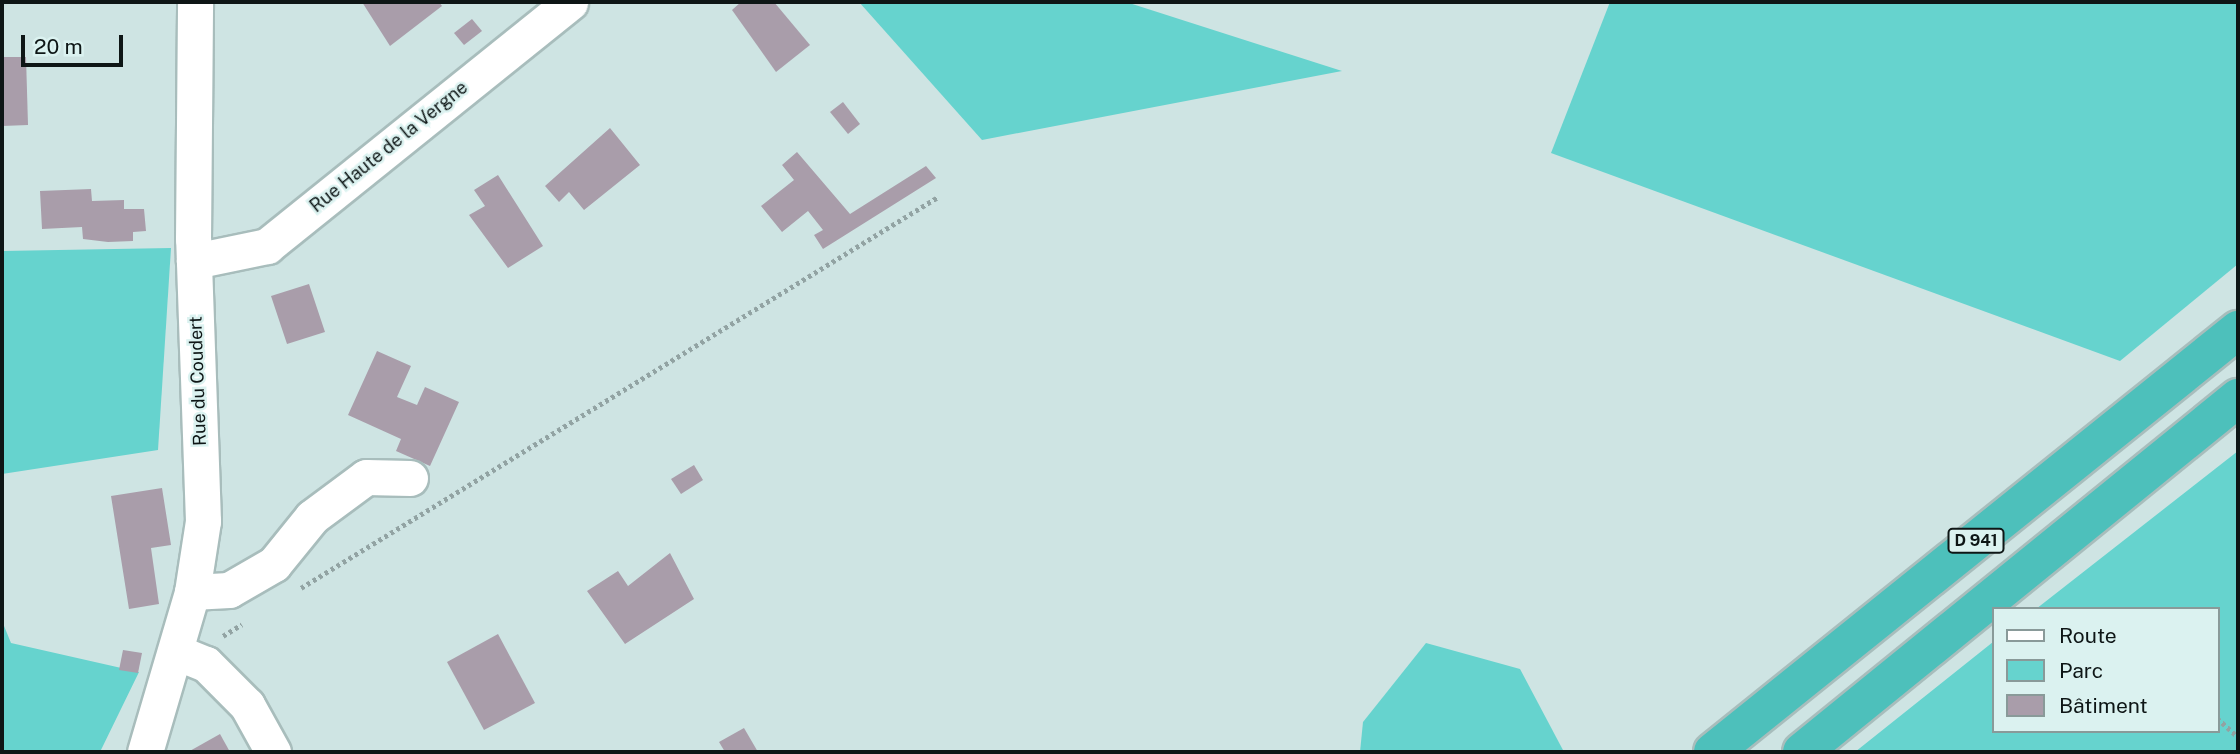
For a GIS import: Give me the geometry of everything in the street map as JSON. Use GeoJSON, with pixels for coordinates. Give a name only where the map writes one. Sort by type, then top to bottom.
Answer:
{"type":"FeatureCollection","features":[{"type":"Feature","properties":{"kind":"highway","name":"D 941"},"geometry":{"type":"LineString","coordinates":[[1713,752],[2238,330]]}},
{"type":"Feature","properties":{"kind":"highway","name":"D 941"},"geometry":{"type":"LineString","coordinates":[[1802,752],[2238,398]]}},
{"type":"Feature","properties":{"kind":"street","name":"Rue du Coudert"},"geometry":{"type":"LineString","coordinates":[[145,752],[191,658],[192,592],[203,521],[194,261],[195,2]]}},
{"type":"Feature","properties":{"kind":"street","name":"Rue Haute de la Vergne"},"geometry":{"type":"LineString","coordinates":[[194,261],[267,246],[570,2]]}},
{"type":"Feature","properties":{"kind":"street"},"geometry":{"type":"LineString","coordinates":[[192,592],[229,590],[274,564],[312,517],[366,477],[410,478]]}},
{"type":"Feature","properties":{"kind":"street"},"geometry":{"type":"LineString","coordinates":[[191,658],[247,705],[274,752]]}},
{"type":"Feature","properties":{"kind":"path"},"geometry":{"type":"LineString","coordinates":[[295,592],[938,197]]}},
{"type":"Feature","properties":{"kind":"path"},"geometry":{"type":"LineString","coordinates":[[191,658],[247,621]]}},
{"type":"Feature","properties":{"kind":"path"},"geometry":{"type":"LineString","coordinates":[[2219,720],[2238,737]]}},
{"type":"Feature","properties":{"kind":"green space"},"geometry":{"type":"Polygon","coordinates":[[[859,2],[1126,2],[1342,71],[982,140],[859,2]]]}},
{"type":"Feature","properties":{"kind":"green space"},"geometry":{"type":"Polygon","coordinates":[[[1610,2],[2238,2],[2238,264],[2120,361],[1551,153],[1610,2]]]}},
{"type":"Feature","properties":{"kind":"green space"},"geometry":{"type":"Polygon","coordinates":[[[171,248],[158,450],[2,474],[2,251],[171,248]]]}},
{"type":"Feature","properties":{"kind":"green space"},"geometry":{"type":"Polygon","coordinates":[[[2238,451],[2238,752],[1855,752],[1992,643],[1992,733],[2219,733],[2219,607],[2039,607],[2238,451]]]}},
{"type":"Feature","properties":{"kind":"green space"},"geometry":{"type":"Polygon","coordinates":[[[2,621],[11,643],[139,672],[100,752],[2,752],[2,621]]]}},
{"type":"Feature","properties":{"kind":"green space"},"geometry":{"type":"Polygon","coordinates":[[[1426,643],[1520,669],[1564,752],[1360,752],[1363,722],[1426,643]]]}},
{"type":"Feature","properties":{"kind":"building"},"geometry":{"type":"Polygon","coordinates":[[[362,2],[439,2],[442,6],[390,46],[362,2]]]}},
{"type":"Feature","properties":{"kind":"building"},"geometry":{"type":"Polygon","coordinates":[[[741,2],[774,2],[810,45],[776,72],[732,10],[741,2]]]}},
{"type":"Feature","properties":{"kind":"building"},"geometry":{"type":"Polygon","coordinates":[[[472,19],[482,31],[464,45],[454,33],[472,19]]]}},
{"type":"Feature","properties":{"kind":"building"},"geometry":{"type":"Polygon","coordinates":[[[2,57],[26,57],[28,125],[2,126],[2,57]]]}},
{"type":"Feature","properties":{"kind":"building"},"geometry":{"type":"Polygon","coordinates":[[[843,102],[860,124],[848,134],[830,112],[843,102]]]}},
{"type":"Feature","properties":{"kind":"building"},"geometry":{"type":"Polygon","coordinates":[[[610,128],[640,165],[584,210],[569,192],[559,202],[545,186],[610,128]]]}},
{"type":"Feature","properties":{"kind":"building"},"geometry":{"type":"Polygon","coordinates":[[[797,152],[850,214],[926,166],[936,178],[823,249],[814,235],[823,230],[808,211],[782,232],[761,206],[794,180],[782,165],[797,152]]]}},
{"type":"Feature","properties":{"kind":"building"},"geometry":{"type":"Polygon","coordinates":[[[498,175],[543,246],[508,268],[469,215],[485,206],[474,190],[498,175]]]}},
{"type":"Feature","properties":{"kind":"building"},"geometry":{"type":"Polygon","coordinates":[[[91,189],[92,201],[124,200],[124,209],[144,209],[146,231],[133,232],[133,241],[108,242],[83,239],[82,227],[42,229],[40,191],[91,189]]]}},
{"type":"Feature","properties":{"kind":"building"},"geometry":{"type":"Polygon","coordinates":[[[309,284],[325,332],[287,344],[271,296],[309,284]]]}},
{"type":"Feature","properties":{"kind":"building"},"geometry":{"type":"Polygon","coordinates":[[[377,351],[411,366],[397,397],[417,405],[425,387],[459,402],[430,466],[396,451],[401,439],[348,415],[377,351]]]}},
{"type":"Feature","properties":{"kind":"building"},"geometry":{"type":"Polygon","coordinates":[[[694,465],[703,480],[681,494],[671,479],[694,465]]]}},
{"type":"Feature","properties":{"kind":"building"},"geometry":{"type":"Polygon","coordinates":[[[162,488],[171,545],[151,548],[159,604],[129,609],[111,496],[162,488]]]}},
{"type":"Feature","properties":{"kind":"building"},"geometry":{"type":"Polygon","coordinates":[[[670,553],[694,599],[625,644],[587,591],[618,571],[628,586],[670,553]]]}},
{"type":"Feature","properties":{"kind":"building"},"geometry":{"type":"Polygon","coordinates":[[[498,634],[535,703],[484,730],[447,662],[498,634]]]}},
{"type":"Feature","properties":{"kind":"building"},"geometry":{"type":"Polygon","coordinates":[[[123,650],[142,653],[138,673],[119,670],[123,650]]]}},
{"type":"Feature","properties":{"kind":"building"},"geometry":{"type":"Polygon","coordinates":[[[744,728],[758,752],[725,752],[719,742],[744,728]]]}},
{"type":"Feature","properties":{"kind":"building"},"geometry":{"type":"Polygon","coordinates":[[[220,734],[230,752],[188,752],[220,734]]]}}]}
